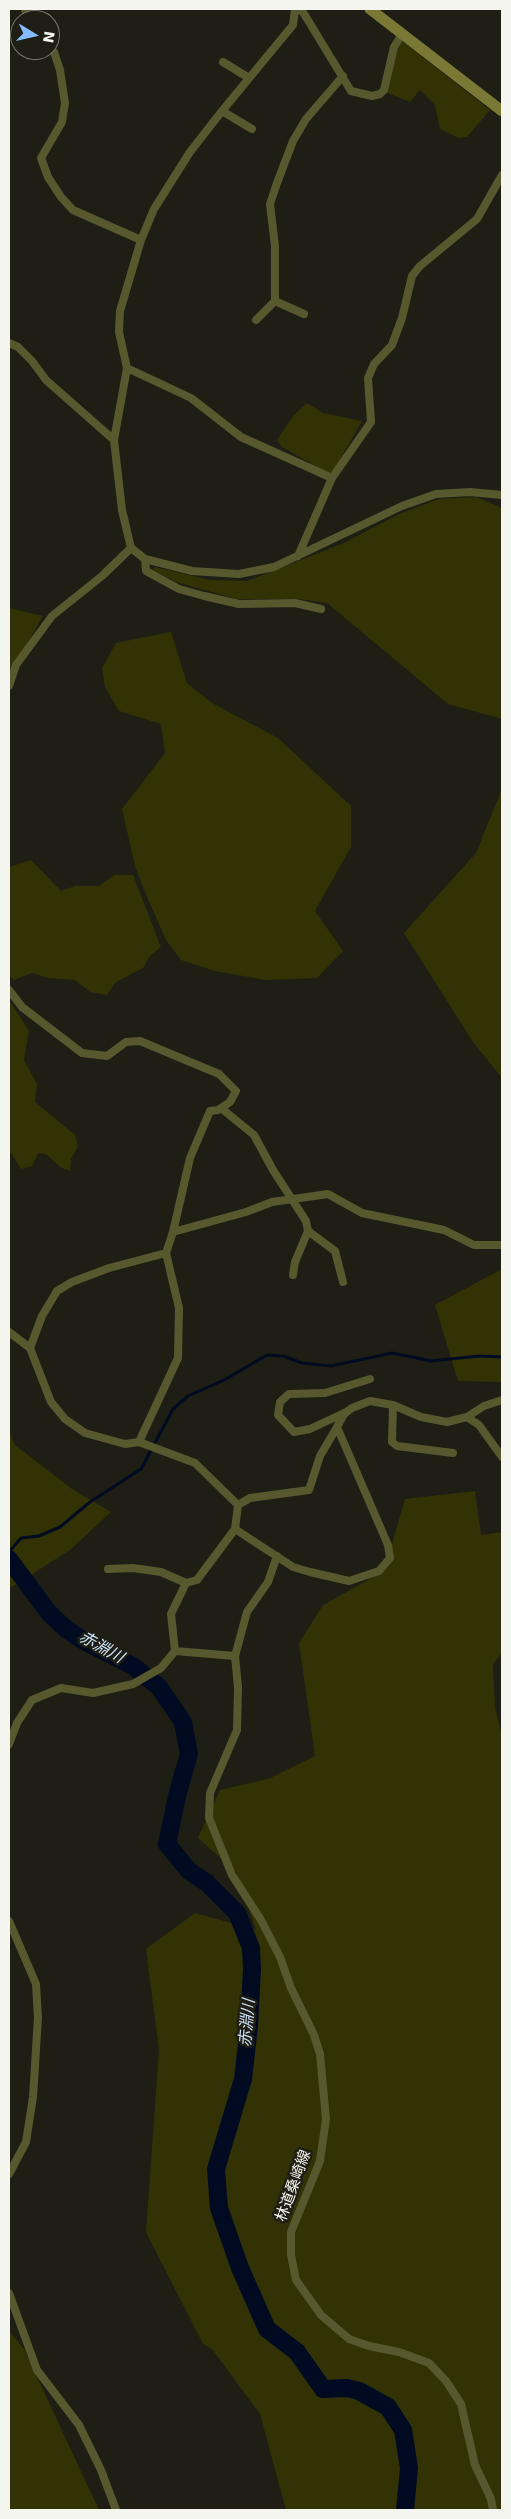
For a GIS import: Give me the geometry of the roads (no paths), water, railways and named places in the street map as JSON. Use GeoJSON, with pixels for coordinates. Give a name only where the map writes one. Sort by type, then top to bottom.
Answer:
{"type":"FeatureCollection","features":[{"type":"Feature","properties":{"kind":"street"},"geometry":{"type":"LineString","coordinates":[[402,34],[394,47],[384,90],[380,94],[372,96],[351,91],[304,10],[295,9],[293,25],[222,111],[167,186],[154,209],[141,240],[120,311],[119,332],[126,368],[114,440],[122,510],[131,548],[146,558],[192,571],[239,574],[274,567],[402,506],[436,494],[470,492],[502,495]]}},
{"type":"Feature","properties":{"kind":"street"},"geometry":{"type":"LineString","coordinates":[[370,9],[502,111]]}},
{"type":"Feature","properties":{"kind":"street"},"geometry":{"type":"LineString","coordinates":[[57,60],[65,103],[62,122],[41,158],[48,177],[61,198],[73,210],[141,240]]}},
{"type":"Feature","properties":{"kind":"street"},"geometry":{"type":"LineString","coordinates":[[223,62],[249,78]]}},
{"type":"Feature","properties":{"kind":"street"},"geometry":{"type":"LineString","coordinates":[[256,320],[275,301],[274,246],[270,204],[293,141],[306,119],[342,76]]}},
{"type":"Feature","properties":{"kind":"street"},"geometry":{"type":"LineString","coordinates":[[222,111],[252,129]]}},
{"type":"Feature","properties":{"kind":"street"},"geometry":{"type":"LineString","coordinates":[[298,556],[332,478],[371,422],[368,378],[374,364],[392,345],[402,318],[412,276],[420,266],[477,219],[502,175]]}},
{"type":"Feature","properties":{"kind":"street"},"geometry":{"type":"LineString","coordinates":[[275,301],[304,314]]}},
{"type":"Feature","properties":{"kind":"street"},"geometry":{"type":"LineString","coordinates":[[9,343],[18,347],[32,361],[46,380],[114,440]]}},
{"type":"Feature","properties":{"kind":"street"},"geometry":{"type":"LineString","coordinates":[[126,368],[191,398],[241,438],[332,478]]}},
{"type":"Feature","properties":{"kind":"street"},"geometry":{"type":"LineString","coordinates":[[9,686],[16,665],[52,616],[102,576],[131,548]]}},
{"type":"Feature","properties":{"kind":"street"},"geometry":{"type":"LineString","coordinates":[[146,558],[146,571],[179,589],[239,604],[295,603],[321,609]]}},
{"type":"Feature","properties":{"kind":"street"},"geometry":{"type":"LineString","coordinates":[[9,990],[22,1007],[82,1053],[107,1056],[126,1042],[140,1041],[219,1074],[236,1091],[230,1102],[221,1108],[210,1111],[190,1158],[173,1232],[166,1253],[178,1308],[178,1358],[141,1443]]}},
{"type":"Feature","properties":{"kind":"street"},"geometry":{"type":"LineString","coordinates":[[221,1108],[254,1135],[306,1221],[308,1231],[295,1262],[293,1275]]}},
{"type":"Feature","properties":{"kind":"street"},"geometry":{"type":"LineString","coordinates":[[173,1232],[246,1212],[272,1202],[328,1194],[362,1213],[444,1230],[474,1245],[502,1244]]}},
{"type":"Feature","properties":{"kind":"street"},"geometry":{"type":"LineString","coordinates":[[308,1231],[335,1251],[343,1282]]}},
{"type":"Feature","properties":{"kind":"street"},"geometry":{"type":"LineString","coordinates":[[30,1348],[42,1316],[57,1291],[72,1282],[110,1268],[166,1253]]}},
{"type":"Feature","properties":{"kind":"street"},"geometry":{"type":"LineString","coordinates":[[9,1332],[30,1348],[51,1402],[65,1419],[84,1433],[125,1444],[141,1443],[195,1463],[238,1505]]}},
{"type":"Feature","properties":{"kind":"street"},"geometry":{"type":"LineString","coordinates":[[370,1379],[325,1393],[289,1394],[280,1402],[278,1414],[294,1432],[310,1429],[370,1401],[393,1405],[421,1417],[447,1422],[466,1417],[484,1406],[502,1400]]}},
{"type":"Feature","properties":{"kind":"street"},"geometry":{"type":"LineString","coordinates":[[393,1405],[392,1442],[397,1446],[454,1453]]}},
{"type":"Feature","properties":{"kind":"street"},"geometry":{"type":"LineString","coordinates":[[238,1505],[250,1498],[309,1490],[320,1456],[346,1412]]}},
{"type":"Feature","properties":{"kind":"street"},"geometry":{"type":"LineString","coordinates":[[466,1417],[479,1425],[502,1457]]}},
{"type":"Feature","properties":{"kind":"street"},"geometry":{"type":"LineString","coordinates":[[236,1529],[293,1567],[349,1582],[380,1571],[390,1558],[381,1527],[337,1427]]}},
{"type":"Feature","properties":{"kind":"street"},"geometry":{"type":"LineString","coordinates":[[108,1569],[133,1568],[161,1572],[186,1583],[197,1580],[236,1529],[238,1505]]}},
{"type":"Feature","properties":{"kind":"street"},"geometry":{"type":"LineString","coordinates":[[175,1652],[235,1656],[247,1612],[268,1582],[277,1556]]}},
{"type":"Feature","properties":{"kind":"street"},"geometry":{"type":"LineString","coordinates":[[9,1744],[17,1723],[32,1700],[61,1688],[93,1693],[133,1684],[161,1668],[175,1652],[171,1614],[186,1583]]}},
{"type":"Feature","properties":{"kind":"street","name":"林道桑崎線"},"geometry":{"type":"LineString","coordinates":[[235,1656],[238,1687],[237,1730],[210,1793],[209,1818],[232,1875],[261,1920],[314,2035],[320,2054],[324,2086],[326,2119],[320,2162],[291,2232],[291,2255],[296,2280],[321,2315],[349,2339],[369,2346],[399,2352],[428,2363],[446,2381],[461,2404],[476,2465],[491,2499],[493,2510]]}},
{"type":"Feature","properties":{"kind":"street"},"geometry":{"type":"LineString","coordinates":[[9,1921],[11,1933],[36,1984],[38,2017],[33,2097],[26,2142],[9,2174]]}},
{"type":"Feature","properties":{"kind":"street"},"geometry":{"type":"LineString","coordinates":[[9,2293],[37,2370],[79,2425],[101,2470],[116,2510]]}},
{"type":"Feature","properties":{"kind":"waterway"},"geometry":{"type":"LineString","coordinates":[[9,1552],[21,1538],[39,1536],[60,1527],[90,1502],[141,1469],[173,1409],[188,1396],[224,1380],[267,1355],[283,1356],[302,1363],[331,1366],[392,1353],[431,1361],[479,1356],[502,1357]]}},
{"type":"Feature","properties":{"kind":"waterway","name":"赤淵川"},"geometry":{"type":"LineString","coordinates":[[9,1559],[49,1613],[66,1629],[84,1641],[133,1666],[159,1687],[183,1722],[189,1754],[178,1792],[167,1844],[189,1871],[207,1883],[237,1913],[251,1948],[252,1969],[249,2026],[243,2079],[216,2169],[219,2208],[240,2268],[267,2329],[297,2352],[323,2389],[347,2388],[359,2391],[388,2407],[403,2430],[409,2468],[405,2510]]}}]}
